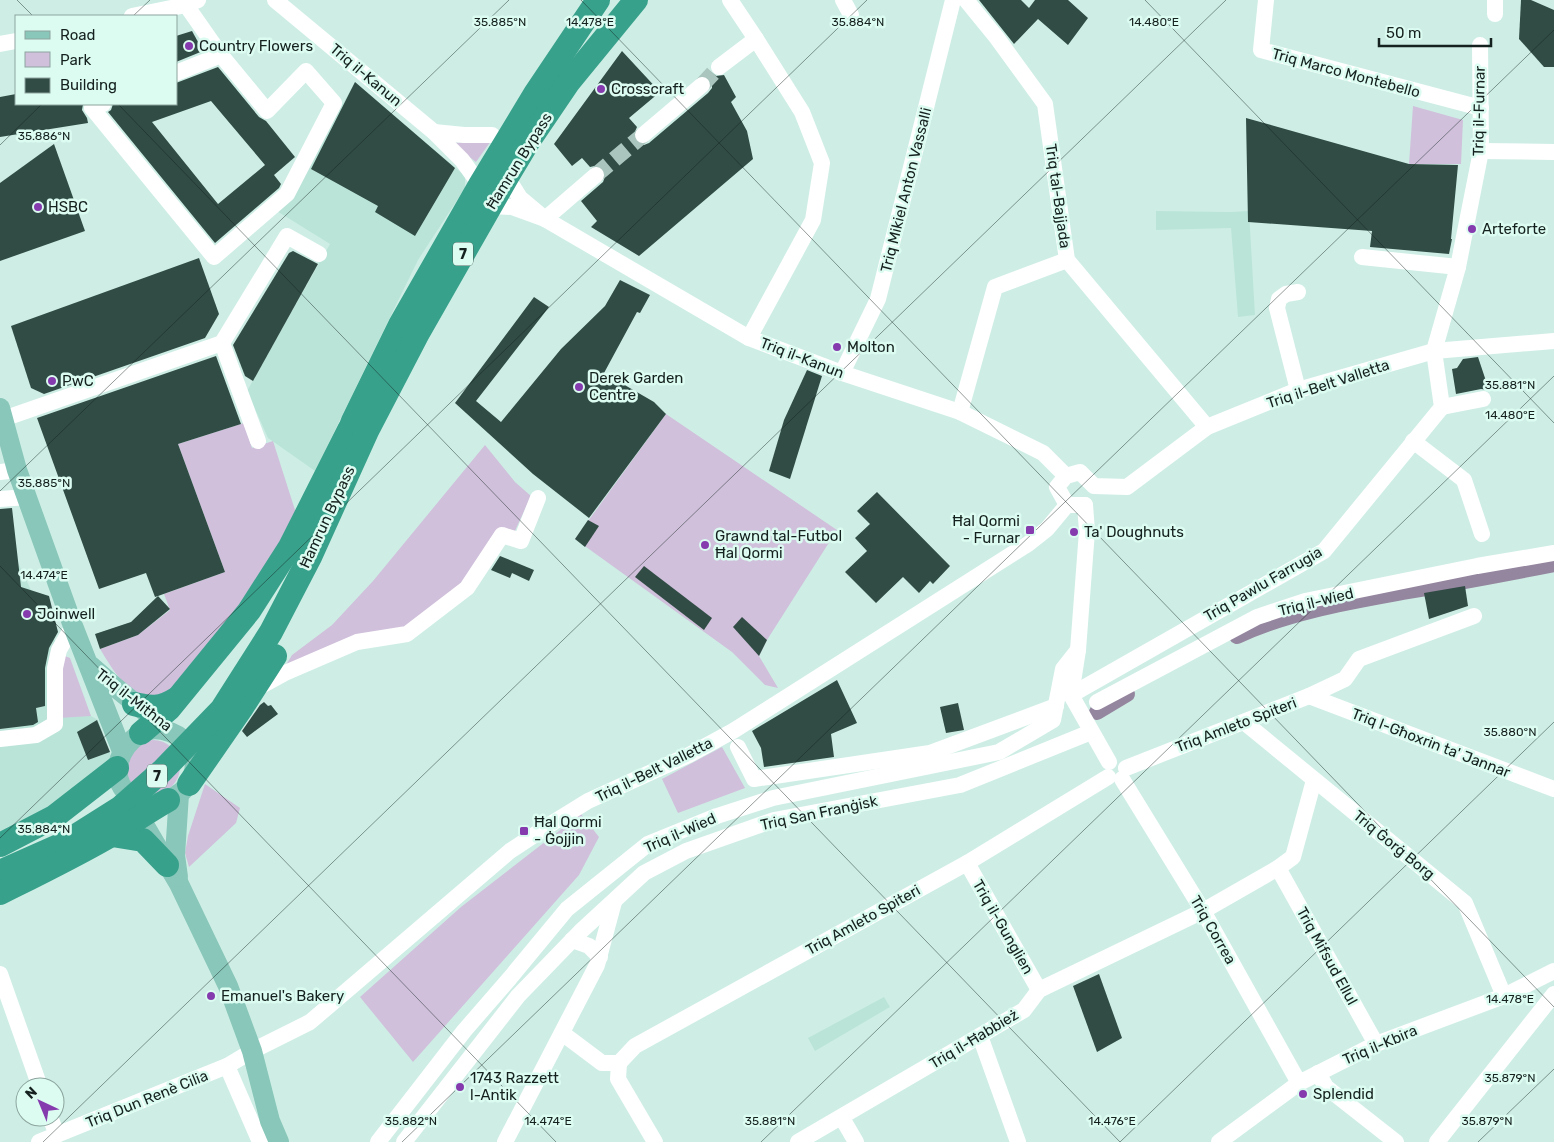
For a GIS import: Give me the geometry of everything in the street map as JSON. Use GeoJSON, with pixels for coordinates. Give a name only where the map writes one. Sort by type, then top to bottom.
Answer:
{"type":"FeatureCollection","features":[{"type":"Feature","properties":{"kind":"highway"},"geometry":{"type":"LineString","coordinates":[[568,83],[598,27],[619,0]]}},
{"type":"Feature","properties":{"kind":"highway"},"geometry":{"type":"LineString","coordinates":[[568,83],[636,0]]}},
{"type":"Feature","properties":{"kind":"highway"},"geometry":{"type":"LineString","coordinates":[[528,142],[574,93],[640,7],[650,0]]}},
{"type":"Feature","properties":{"kind":"highway","name":"Ħamrun Bypass"},"geometry":{"type":"LineString","coordinates":[[0,872],[63,844],[120,808],[148,784],[222,709],[266,628],[310,556],[400,325],[480,185],[592,4]]}},
{"type":"Feature","properties":{"kind":"highway","name":"Ħamrun Bypass"},"geometry":{"type":"LineString","coordinates":[[360,426],[418,333],[528,142],[568,83]]}},
{"type":"Feature","properties":{"kind":"highway"},"geometry":{"type":"LineString","coordinates":[[0,893],[60,864],[112,835],[179,793],[259,682],[285,639],[323,563],[360,426]]}},
{"type":"Feature","properties":{"kind":"highway"},"geometry":{"type":"LineString","coordinates":[[149,726],[179,697],[249,611],[290,547],[360,426]]}},
{"type":"Feature","properties":{"kind":"highway","name":"Ħamrun Bypass"},"geometry":{"type":"LineString","coordinates":[[0,860],[58,834],[110,799],[154,762],[212,700],[266,628]]}},
{"type":"Feature","properties":{"kind":"highway"},"geometry":{"type":"LineString","coordinates":[[134,704],[150,708],[166,706],[179,697]]}},
{"type":"Feature","properties":{"kind":"highway"},"geometry":{"type":"LineString","coordinates":[[0,845],[54,817],[121,770]]}},
{"type":"Feature","properties":{"kind":"highway"},"geometry":{"type":"LineString","coordinates":[[112,835],[143,840],[173,875]]}},
{"type":"Feature","properties":{"kind":"main road","name":"Triq il-Mitħna"},"geometry":{"type":"LineString","coordinates":[[1,414],[9,471],[27,497],[73,626],[89,663],[121,770],[140,816],[173,875],[228,986],[252,1051],[270,1121],[279,1142]]}},
{"type":"Feature","properties":{"kind":"main road","name":"Triq il-Mitħna"},"geometry":{"type":"LineString","coordinates":[[89,663],[134,704],[149,726],[180,735],[189,745],[194,758],[194,772],[179,793],[173,875]]}},
{"type":"Feature","properties":{"kind":"main road"},"geometry":{"type":"LineString","coordinates":[[149,726],[131,740],[121,770],[136,800],[150,805],[179,793]]}},
{"type":"Feature","properties":{"kind":"street","name":"Triq il-Kanun"},"geometry":{"type":"LineString","coordinates":[[275,0],[434,132],[462,160],[480,185]]}},
{"type":"Feature","properties":{"kind":"street"},"geometry":{"type":"LineString","coordinates":[[730,0],[802,112],[822,163],[813,220],[749,338]]}},
{"type":"Feature","properties":{"kind":"street"},"geometry":{"type":"LineString","coordinates":[[843,0],[851,15]]}},
{"type":"Feature","properties":{"kind":"street","name":"Triq Mikiel Anton Vassalli"},"geometry":{"type":"LineString","coordinates":[[842,373],[878,299],[953,0]]}},
{"type":"Feature","properties":{"kind":"street","name":"Triq tal-Bajjada"},"geometry":{"type":"LineString","coordinates":[[966,0],[1045,104],[1067,260],[1207,427]]}},
{"type":"Feature","properties":{"kind":"street","name":"Triq Marco Montebello"},"geometry":{"type":"LineString","coordinates":[[1266,0],[1261,50],[1480,108]]}},
{"type":"Feature","properties":{"kind":"street"},"geometry":{"type":"LineString","coordinates":[[100,105],[92,108],[214,257],[287,194],[334,103],[306,71],[267,111],[221,55],[192,2],[136,15]]}},
{"type":"Feature","properties":{"kind":"street"},"geometry":{"type":"LineString","coordinates":[[719,66],[756,39]]}},
{"type":"Feature","properties":{"kind":"street"},"geometry":{"type":"LineString","coordinates":[[0,44],[15,41]]}},
{"type":"Feature","properties":{"kind":"street","name":"Triq il-Furnar"},"geometry":{"type":"LineString","coordinates":[[1434,351],[1458,267],[1481,151],[1480,45]]}},
{"type":"Feature","properties":{"kind":"street"},"geometry":{"type":"LineString","coordinates":[[178,72],[221,55]]}},
{"type":"Feature","properties":{"kind":"street"},"geometry":{"type":"LineString","coordinates":[[642,135],[702,85]]}},
{"type":"Feature","properties":{"kind":"street"},"geometry":{"type":"LineString","coordinates":[[434,132],[464,136],[492,135]]}},
{"type":"Feature","properties":{"kind":"street"},"geometry":{"type":"LineString","coordinates":[[1481,151],[1554,152]]}},
{"type":"Feature","properties":{"kind":"street"},"geometry":{"type":"LineString","coordinates":[[544,219],[596,175]]}},
{"type":"Feature","properties":{"kind":"street","name":"Triq il-Kanun"},"geometry":{"type":"LineString","coordinates":[[507,177],[520,198],[544,219]]}},
{"type":"Feature","properties":{"kind":"street","name":"Triq il-Kanun"},"geometry":{"type":"LineString","coordinates":[[491,206],[512,207],[544,219],[749,338],[842,373],[960,412],[1043,453],[1066,476]]}},
{"type":"Feature","properties":{"kind":"street"},"geometry":{"type":"LineString","coordinates":[[1,414],[222,343],[287,236],[319,254]]}},
{"type":"Feature","properties":{"kind":"street"},"geometry":{"type":"LineString","coordinates":[[1362,257],[1458,267]]}},
{"type":"Feature","properties":{"kind":"street"},"geometry":{"type":"LineString","coordinates":[[960,412],[996,287],[1067,260]]}},
{"type":"Feature","properties":{"kind":"street"},"geometry":{"type":"LineString","coordinates":[[1298,292],[1286,294],[1279,299],[1277,308],[1298,390]]}},
{"type":"Feature","properties":{"kind":"street"},"geometry":{"type":"LineString","coordinates":[[222,343],[258,441]]}},
{"type":"Feature","properties":{"kind":"street","name":"Triq il-Belt Valletta"},"geometry":{"type":"LineString","coordinates":[[1094,486],[1127,487],[1207,427],[1298,390],[1434,351],[1553,345]]}},
{"type":"Feature","properties":{"kind":"street"},"geometry":{"type":"LineString","coordinates":[[1434,351],[1442,407],[1483,399]]}},
{"type":"Feature","properties":{"kind":"street","name":"Triq Pawlu Farrugia"},"geometry":{"type":"LineString","coordinates":[[1071,695],[1324,551],[1442,407]]}},
{"type":"Feature","properties":{"kind":"street"},"geometry":{"type":"LineString","coordinates":[[1414,441],[1464,480],[1482,534]]}},
{"type":"Feature","properties":{"kind":"street"},"geometry":{"type":"LineString","coordinates":[[1071,695],[1078,650],[1087,531],[1085,505],[1091,496],[1094,486],[1080,472],[1066,476],[1057,487],[1067,505],[1085,505]]}},
{"type":"Feature","properties":{"kind":"street"},"geometry":{"type":"LineString","coordinates":[[0,499],[27,497]]}},
{"type":"Feature","properties":{"kind":"street"},"geometry":{"type":"LineString","coordinates":[[259,682],[263,685],[285,673],[357,642],[407,634],[467,588],[502,535],[521,541],[538,498]]}},
{"type":"Feature","properties":{"kind":"street","name":"Triq il-Belt Valletta"},"geometry":{"type":"LineString","coordinates":[[252,1051],[310,1022],[510,851],[588,802],[689,755],[733,731],[1028,544],[1047,529],[1067,505]]}},
{"type":"Feature","properties":{"kind":"street","name":"Triq il-Wied"},"geometry":{"type":"LineString","coordinates":[[1097,702],[1257,618],[1305,602],[1477,566],[1554,554]]}},
{"type":"Feature","properties":{"kind":"street","name":"Triq Amleto Spiteri"},"geometry":{"type":"LineString","coordinates":[[619,1063],[635,1046],[967,863],[1116,772],[1309,696],[1345,679],[1359,659],[1474,616]]}},
{"type":"Feature","properties":{"kind":"street"},"geometry":{"type":"LineString","coordinates":[[0,739],[36,735],[55,724],[55,668],[59,650],[73,626]]}},
{"type":"Feature","properties":{"kind":"street","name":"Triq il-Wied"},"geometry":{"type":"LineString","coordinates":[[378,1142],[464,1032],[567,909],[648,844],[717,816],[773,798],[999,752],[1053,720],[1063,670],[1078,650]]}},
{"type":"Feature","properties":{"kind":"street","name":"Triq Correa"},"geometry":{"type":"LineString","coordinates":[[1071,695],[1091,732],[1203,910],[1298,1083]]}},
{"type":"Feature","properties":{"kind":"street","name":"Triq l-Għoxrin ta' Jannar"},"geometry":{"type":"LineString","coordinates":[[1309,696],[1554,789]]}},
{"type":"Feature","properties":{"kind":"street"},"geometry":{"type":"LineString","coordinates":[[738,747],[754,779],[930,752],[1056,706]]}},
{"type":"Feature","properties":{"kind":"street","name":"Triq Ġorġ Borg"},"geometry":{"type":"LineString","coordinates":[[1244,722],[1465,903],[1504,996]]}},
{"type":"Feature","properties":{"kind":"street","name":"Triq San Franġisk"},"geometry":{"type":"LineString","coordinates":[[614,902],[644,872],[686,851],[774,820],[960,785],[1091,732]]}},
{"type":"Feature","properties":{"kind":"street","name":"Triq il-Ħabbież"},"geometry":{"type":"LineString","coordinates":[[798,1142],[816,1138],[842,1118],[1024,1010],[1039,990],[1203,910],[1278,868],[1293,857],[1314,780]]}},
{"type":"Feature","properties":{"kind":"street","name":"Triq il-Gunglien"},"geometry":{"type":"LineString","coordinates":[[967,863],[1039,990]]}},
{"type":"Feature","properties":{"kind":"street","name":"Triq Mifsud Ellul"},"geometry":{"type":"LineString","coordinates":[[1278,868],[1376,1044]]}},
{"type":"Feature","properties":{"kind":"street"},"geometry":{"type":"LineString","coordinates":[[404,1142],[518,996],[576,936],[614,902]]}},
{"type":"Feature","properties":{"kind":"street"},"geometry":{"type":"LineString","coordinates":[[504,1142],[597,965],[614,902]]}},
{"type":"Feature","properties":{"kind":"street"},"geometry":{"type":"LineString","coordinates":[[567,909],[576,936],[590,946],[600,957]]}},
{"type":"Feature","properties":{"kind":"street","name":"Triq il-Kbira"},"geometry":{"type":"LineString","coordinates":[[1221,1142],[1298,1083],[1376,1044],[1504,996],[1554,971]]}},
{"type":"Feature","properties":{"kind":"street"},"geometry":{"type":"LineString","coordinates":[[0,974],[36,1077]]}},
{"type":"Feature","properties":{"kind":"street"},"geometry":{"type":"LineString","coordinates":[[1437,1142],[1554,994]]}},
{"type":"Feature","properties":{"kind":"street"},"geometry":{"type":"LineString","coordinates":[[562,1033],[602,1064],[619,1063],[618,1079],[655,1142]]}},
{"type":"Feature","properties":{"kind":"street"},"geometry":{"type":"LineString","coordinates":[[980,1036],[1018,1142]]}},
{"type":"Feature","properties":{"kind":"street","name":"Triq Dun Renè Cilia"},"geometry":{"type":"LineString","coordinates":[[40,1142],[228,1066],[252,1051]]}},
{"type":"Feature","properties":{"kind":"street"},"geometry":{"type":"LineString","coordinates":[[228,1066],[260,1142]]}},
{"type":"Feature","properties":{"kind":"street"},"geometry":{"type":"LineString","coordinates":[[1318,1073],[1326,1086],[1396,1142]]}},
{"type":"Feature","properties":{"kind":"street"},"geometry":{"type":"LineString","coordinates":[[842,1118],[856,1142]]}},
{"type":"Feature","properties":{"kind":"street"},"geometry":{"type":"LineString","coordinates":[[53,1127],[56,1135]]}},
{"type":"Feature","properties":{"kind":"shaded area"},"geometry":{"type":"Polygon","coordinates":[[[355,82],[465,176],[465,188],[418,260],[315,471],[268,438],[247,391],[330,244],[272,208],[292,194],[355,82]]]}},
{"type":"Feature","properties":{"kind":"shaded area"},"geometry":{"type":"Polygon","coordinates":[[[1156,211],[1249,211],[1255,315],[1238,317],[1231,228],[1156,230],[1156,211]]]}},
{"type":"Feature","properties":{"kind":"shaded area"},"geometry":{"type":"Polygon","coordinates":[[[0,525],[91,716],[98,720],[113,762],[47,817],[0,836],[0,525]]]}},
{"type":"Feature","properties":{"kind":"shaded area"},"geometry":{"type":"Polygon","coordinates":[[[884,997],[890,1007],[815,1051],[808,1038],[884,997]]]}},
{"type":"Feature","properties":{"kind":"green space"},"geometry":{"type":"Polygon","coordinates":[[[1413,106],[1463,120],[1461,164],[1409,164],[1413,106]]]}},
{"type":"Feature","properties":{"kind":"green space"},"geometry":{"type":"Polygon","coordinates":[[[491,141],[476,162],[451,143],[491,141]]]}},
{"type":"Feature","properties":{"kind":"green space","name":"Grawnd tal-Futbol Ħal Qormi"},"geometry":{"type":"Polygon","coordinates":[[[666,414],[837,530],[767,640],[759,656],[778,688],[765,685],[732,652],[575,539],[666,414]]]}},
{"type":"Feature","properties":{"kind":"green space"},"geometry":{"type":"Polygon","coordinates":[[[244,423],[252,448],[273,441],[295,510],[303,513],[275,564],[165,697],[145,697],[131,690],[125,684],[113,670],[100,649],[138,635],[170,610],[164,594],[225,572],[178,444],[244,423]]]}},
{"type":"Feature","properties":{"kind":"green space"},"geometry":{"type":"Polygon","coordinates":[[[485,445],[515,482],[531,496],[514,533],[470,576],[411,625],[286,665],[292,655],[332,625],[373,581],[485,445]]]}},
{"type":"Feature","properties":{"kind":"green space"},"geometry":{"type":"Polygon","coordinates":[[[65,656],[70,658],[91,716],[59,718],[58,689],[65,656]]]}},
{"type":"Feature","properties":{"kind":"green space"},"geometry":{"type":"Polygon","coordinates":[[[148,740],[158,740],[168,744],[176,752],[180,767],[176,782],[168,790],[158,794],[148,794],[138,790],[130,782],[126,772],[126,762],[130,752],[138,744],[148,740]]]}},
{"type":"Feature","properties":{"kind":"green space"},"geometry":{"type":"Polygon","coordinates":[[[722,747],[745,788],[678,813],[662,779],[722,747]]]}},
{"type":"Feature","properties":{"kind":"green space"},"geometry":{"type":"Polygon","coordinates":[[[205,784],[240,808],[236,823],[189,867],[185,853],[188,836],[205,784]]]}},
{"type":"Feature","properties":{"kind":"green space"},"geometry":{"type":"Polygon","coordinates":[[[581,814],[599,837],[579,875],[413,1062],[360,997],[461,907],[581,814]]]}},
{"type":"Feature","properties":{"kind":"building"},"geometry":{"type":"Polygon","coordinates":[[[979,0],[1021,0],[1029,8],[1035,0],[1068,0],[1088,18],[1068,45],[1038,19],[1014,44],[979,0]]]}},
{"type":"Feature","properties":{"kind":"building"},"geometry":{"type":"Polygon","coordinates":[[[1521,0],[1531,0],[1554,10],[1554,67],[1544,67],[1519,39],[1521,0]]]}},
{"type":"Feature","properties":{"kind":"building","name":"Country Flowers"},"geometry":{"type":"Polygon","coordinates":[[[192,31],[203,51],[178,61],[178,35],[192,31]]]}},
{"type":"Feature","properties":{"kind":"building"},"geometry":{"type":"Polygon","coordinates":[[[622,51],[660,92],[629,118],[637,127],[633,136],[636,142],[644,145],[649,143],[708,93],[712,88],[712,83],[705,75],[710,71],[716,76],[724,75],[736,97],[731,102],[747,131],[753,159],[639,256],[591,227],[597,221],[581,201],[603,182],[606,174],[604,169],[599,165],[590,167],[582,158],[572,166],[554,144],[622,51]]]}},
{"type":"Feature","properties":{"kind":"building"},"geometry":{"type":"Polygon","coordinates":[[[218,67],[295,157],[274,175],[281,184],[279,188],[215,243],[108,112],[113,105],[178,105],[178,82],[218,67]],[[211,101],[152,122],[218,204],[265,165],[211,101]]]}},
{"type":"Feature","properties":{"kind":"building"},"geometry":{"type":"Polygon","coordinates":[[[355,82],[455,168],[415,236],[375,212],[378,206],[311,169],[355,82]]]}},
{"type":"Feature","properties":{"kind":"building"},"geometry":{"type":"Polygon","coordinates":[[[15,94],[15,105],[83,105],[82,110],[88,123],[0,137],[0,97],[15,94]]]}},
{"type":"Feature","properties":{"kind":"building"},"geometry":{"type":"Polygon","coordinates":[[[1246,118],[1409,164],[1458,165],[1449,254],[1370,247],[1372,231],[1248,222],[1246,118]]]}},
{"type":"Feature","properties":{"kind":"building","name":"HSBC"},"geometry":{"type":"Polygon","coordinates":[[[54,144],[85,231],[0,261],[0,183],[54,144]]]}},
{"type":"Feature","properties":{"kind":"building"},"geometry":{"type":"Polygon","coordinates":[[[293,251],[318,264],[253,381],[245,376],[233,345],[289,253],[293,251]]]}},
{"type":"Feature","properties":{"kind":"building"},"geometry":{"type":"Polygon","coordinates":[[[199,258],[219,314],[205,338],[44,394],[31,388],[11,326],[199,258]]]}},
{"type":"Feature","properties":{"kind":"building","name":"Derek Garden Centre"},"geometry":{"type":"Polygon","coordinates":[[[620,280],[650,295],[640,313],[637,312],[604,373],[654,402],[666,414],[589,518],[533,474],[455,403],[534,297],[549,307],[476,401],[501,422],[561,349],[605,306],[620,280]]]}},
{"type":"Feature","properties":{"kind":"building"},"geometry":{"type":"Polygon","coordinates":[[[216,356],[241,424],[178,444],[225,572],[155,597],[146,573],[99,589],[37,418],[216,356]]]}},
{"type":"Feature","properties":{"kind":"building"},"geometry":{"type":"Polygon","coordinates":[[[1478,357],[1489,390],[1481,389],[1456,394],[1452,369],[1457,368],[1463,359],[1478,357]]]}},
{"type":"Feature","properties":{"kind":"building"},"geometry":{"type":"Polygon","coordinates":[[[807,370],[822,376],[790,479],[769,471],[784,420],[807,370]]]}},
{"type":"Feature","properties":{"kind":"building"},"geometry":{"type":"Polygon","coordinates":[[[877,492],[950,566],[933,584],[930,581],[919,593],[903,577],[876,603],[845,572],[867,551],[855,538],[870,524],[857,511],[877,492]]]}},
{"type":"Feature","properties":{"kind":"building","name":"Joinwell"},"geometry":{"type":"Polygon","coordinates":[[[12,508],[21,587],[49,596],[58,632],[49,648],[45,668],[45,706],[36,708],[38,722],[33,725],[0,729],[0,509],[12,508]]]}},
{"type":"Feature","properties":{"kind":"building"},"geometry":{"type":"Polygon","coordinates":[[[588,520],[599,526],[585,547],[575,539],[588,520]]]}},
{"type":"Feature","properties":{"kind":"building"},"geometry":{"type":"Polygon","coordinates":[[[500,556],[534,570],[529,581],[512,573],[510,578],[491,570],[500,556]]]}},
{"type":"Feature","properties":{"kind":"building"},"geometry":{"type":"Polygon","coordinates":[[[644,566],[712,618],[704,630],[635,577],[644,566]]]}},
{"type":"Feature","properties":{"kind":"building"},"geometry":{"type":"Polygon","coordinates":[[[1465,586],[1468,606],[1429,619],[1424,593],[1465,586]]]}},
{"type":"Feature","properties":{"kind":"building"},"geometry":{"type":"Polygon","coordinates":[[[158,596],[170,609],[138,635],[100,649],[95,634],[131,622],[158,596]]]}},
{"type":"Feature","properties":{"kind":"building"},"geometry":{"type":"Polygon","coordinates":[[[742,617],[767,640],[759,656],[733,627],[742,617]]]}},
{"type":"Feature","properties":{"kind":"building"},"geometry":{"type":"Polygon","coordinates":[[[837,680],[857,723],[831,734],[834,757],[764,767],[761,748],[752,731],[837,680]]]}},
{"type":"Feature","properties":{"kind":"building"},"geometry":{"type":"Polygon","coordinates":[[[264,702],[268,706],[271,705],[278,714],[247,737],[242,731],[264,702]]]}},
{"type":"Feature","properties":{"kind":"building"},"geometry":{"type":"Polygon","coordinates":[[[958,703],[964,730],[946,733],[940,707],[958,703]]]}},
{"type":"Feature","properties":{"kind":"building"},"geometry":{"type":"Polygon","coordinates":[[[97,720],[110,752],[88,760],[77,732],[97,720]]]}},
{"type":"Feature","properties":{"kind":"building"},"geometry":{"type":"Polygon","coordinates":[[[1099,974],[1122,1038],[1097,1052],[1073,986],[1099,974]]]}},
{"type":"Feature","properties":{"kind":"waterway"},"geometry":{"type":"LineString","coordinates":[[1237,636],[1277,620],[1318,609],[1554,564]]}},
{"type":"Feature","properties":{"kind":"waterway"},"geometry":{"type":"LineString","coordinates":[[1097,712],[1127,694]]}},
{"type":"Feature","properties":{"kind":"tunnel"},"geometry":{"type":"LineString","coordinates":[[702,85],[719,67]]}},
{"type":"Feature","properties":{"kind":"tunnel"},"geometry":{"type":"LineString","coordinates":[[596,175],[643,135]]}},
{"type":"Feature","properties":{"kind":"place","name":"Country Flowers"},"geometry":{"type":"Point","coordinates":[189,46]}},
{"type":"Feature","properties":{"kind":"place","name":"Crosscraft"},"geometry":{"type":"Point","coordinates":[601,89]}},
{"type":"Feature","properties":{"kind":"place","name":"HSBC"},"geometry":{"type":"Point","coordinates":[38,207]}},
{"type":"Feature","properties":{"kind":"place","name":"Arteforte"},"geometry":{"type":"Point","coordinates":[1472,229]}},
{"type":"Feature","properties":{"kind":"place","name":"Molton"},"geometry":{"type":"Point","coordinates":[837,347]}},
{"type":"Feature","properties":{"kind":"place","name":"PwC"},"geometry":{"type":"Point","coordinates":[52,381]}},
{"type":"Feature","properties":{"kind":"place","name":"Derek Garden Centre"},"geometry":{"type":"Point","coordinates":[579,387]}},
{"type":"Feature","properties":{"kind":"place","name":"Ħal Qormi - Furnar"},"geometry":{"type":"Point","coordinates":[1030,530]}},
{"type":"Feature","properties":{"kind":"place","name":"Ta' Doughnuts"},"geometry":{"type":"Point","coordinates":[1074,532]}},
{"type":"Feature","properties":{"kind":"place","name":"Grawnd tal-Futbol Ħal Qormi"},"geometry":{"type":"Point","coordinates":[705,545]}},
{"type":"Feature","properties":{"kind":"place","name":"Joinwell"},"geometry":{"type":"Point","coordinates":[27,614]}},
{"type":"Feature","properties":{"kind":"place","name":"Ħal Qormi - Ġojjin"},"geometry":{"type":"Point","coordinates":[524,831]}},
{"type":"Feature","properties":{"kind":"place","name":"Emanuel's Bakery"},"geometry":{"type":"Point","coordinates":[211,996]}},
{"type":"Feature","properties":{"kind":"place","name":"1743 Razzett l-Antik"},"geometry":{"type":"Point","coordinates":[460,1087]}},
{"type":"Feature","properties":{"kind":"place","name":"Splendid"},"geometry":{"type":"Point","coordinates":[1303,1094]}}]}
